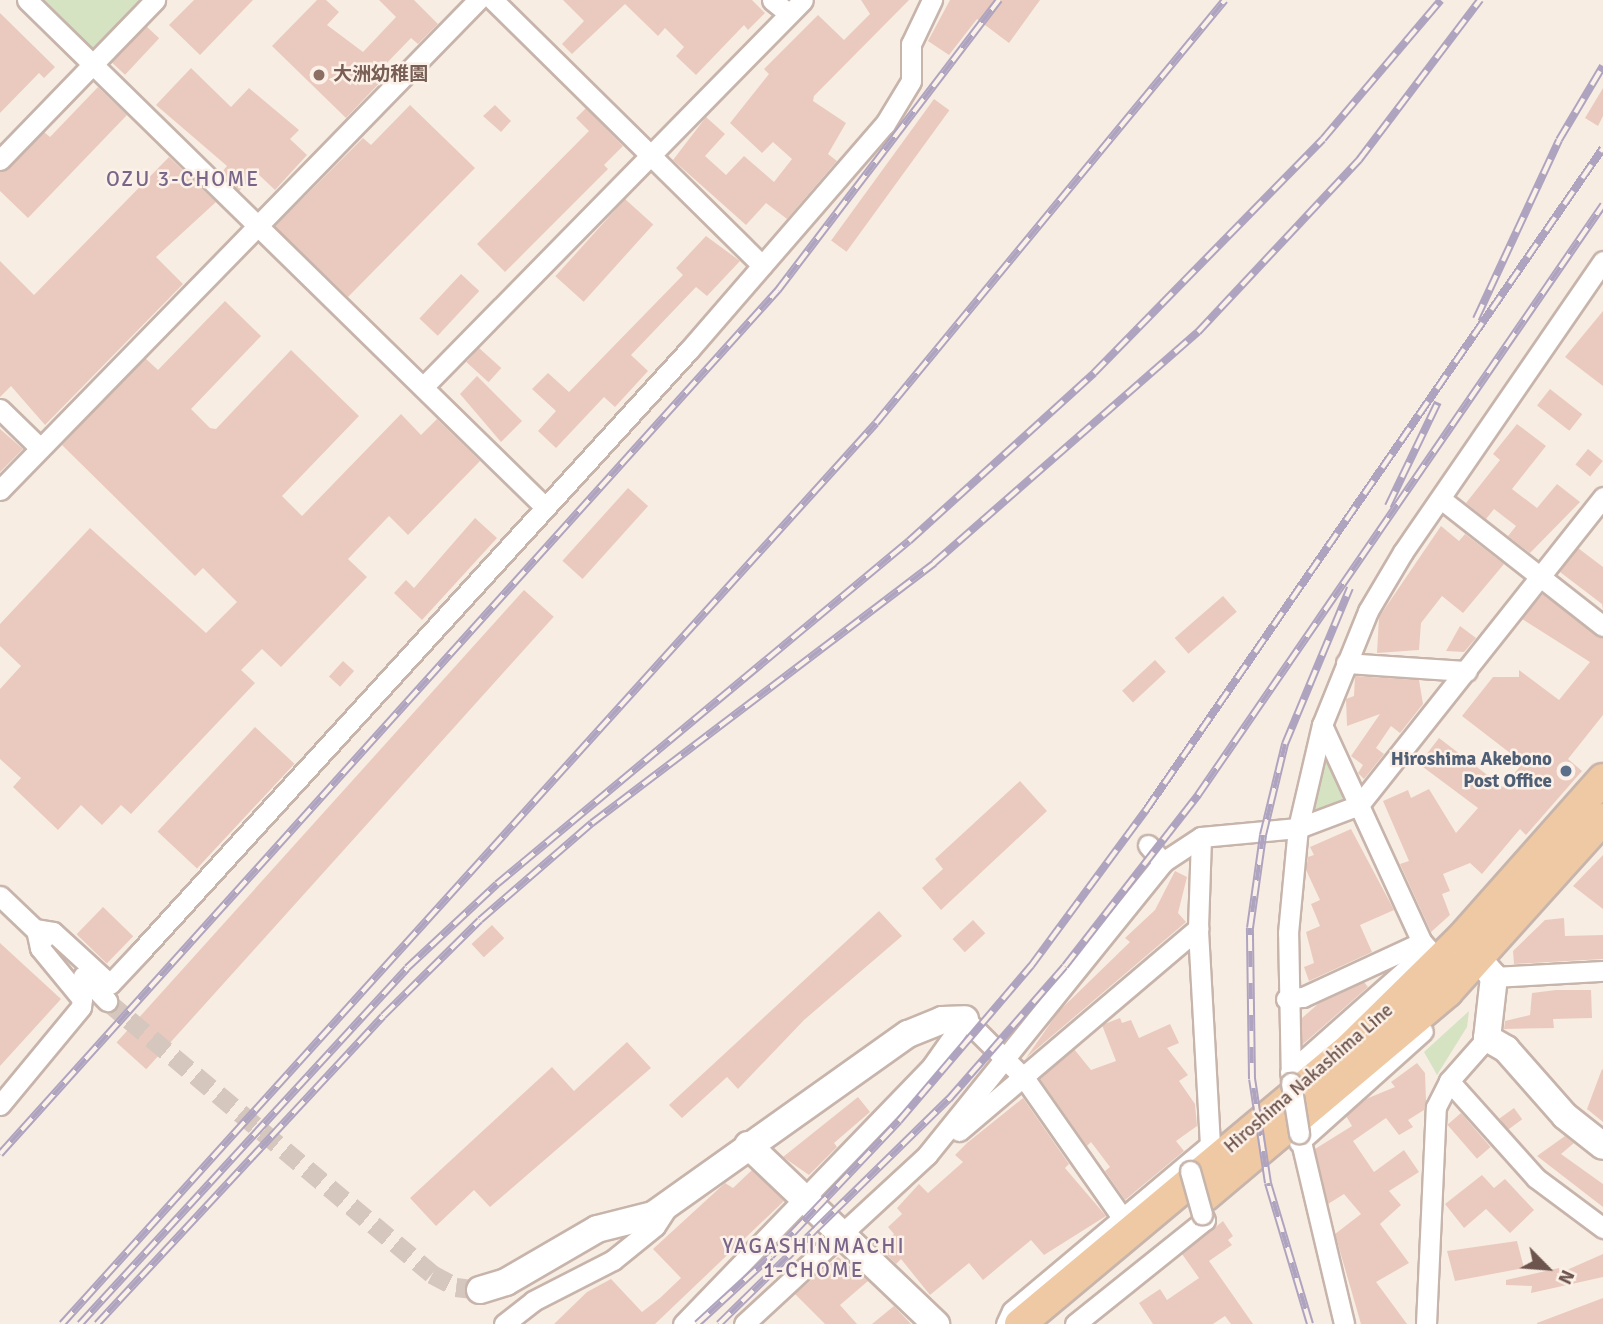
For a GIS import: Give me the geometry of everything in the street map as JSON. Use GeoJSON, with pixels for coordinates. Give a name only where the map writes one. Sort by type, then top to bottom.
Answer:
{"type":"FeatureCollection","features":[{"type":"Feature","properties":{"kind":"main road","name":"Hiroshima Nakashima Line"},"geometry":{"type":"LineString","coordinates":[[1478,958],[1603,779]]}},
{"type":"Feature","properties":{"kind":"main road","name":"Hiroshima Nakashima Line"},"geometry":{"type":"LineString","coordinates":[[1051,1324],[1447,992],[1603,819]]}},
{"type":"Feature","properties":{"kind":"main road","name":"Hiroshima Nakashima Line"},"geometry":{"type":"LineString","coordinates":[[1020,1324],[1352,1046],[1429,951],[1478,958]]}},
{"type":"Feature","properties":{"kind":"street"},"geometry":{"type":"LineString","coordinates":[[27,0],[545,507]]}},
{"type":"Feature","properties":{"kind":"street"},"geometry":{"type":"LineString","coordinates":[[0,160],[155,0]]}},
{"type":"Feature","properties":{"kind":"street"},"geometry":{"type":"LineString","coordinates":[[0,490],[259,230],[478,0]]}},
{"type":"Feature","properties":{"kind":"street"},"geometry":{"type":"LineString","coordinates":[[492,0],[762,265]]}},
{"type":"Feature","properties":{"kind":"street"},"geometry":{"type":"LineString","coordinates":[[423,387],[796,7],[772,0]]}},
{"type":"Feature","properties":{"kind":"street"},"geometry":{"type":"LineString","coordinates":[[36,929],[53,932],[110,984],[762,265],[905,96],[911,81],[911,44],[932,0]]}},
{"type":"Feature","properties":{"kind":"street"},"geometry":{"type":"LineString","coordinates":[[1344,1324],[1299,1137],[1290,1077],[1286,999],[1298,828],[1322,725],[1346,663],[1403,552],[1603,261]]}},
{"type":"Feature","properties":{"kind":"street"},"geometry":{"type":"LineString","coordinates":[[0,409],[40,448]]}},
{"type":"Feature","properties":{"kind":"street"},"geometry":{"type":"LineString","coordinates":[[927,1155],[1009,1060],[1163,862],[1201,837],[1298,828],[1359,805],[1603,497]]}},
{"type":"Feature","properties":{"kind":"street"},"geometry":{"type":"LineString","coordinates":[[1441,499],[1603,626]]}},
{"type":"Feature","properties":{"kind":"street"},"geometry":{"type":"LineString","coordinates":[[1346,663],[1467,671]]}},
{"type":"Feature","properties":{"kind":"street"},"geometry":{"type":"LineString","coordinates":[[1322,725],[1429,951]]}},
{"type":"Feature","properties":{"kind":"street"},"geometry":{"type":"LineString","coordinates":[[1006,1324],[1012,1311],[1121,1216],[1188,1167],[1210,1145],[1198,928],[1201,837]]}},
{"type":"Feature","properties":{"kind":"street"},"geometry":{"type":"LineString","coordinates":[[1148,845],[1163,862]]}},
{"type":"Feature","properties":{"kind":"street"},"geometry":{"type":"LineString","coordinates":[[0,896],[107,1001]]}},
{"type":"Feature","properties":{"kind":"street"},"geometry":{"type":"LineString","coordinates":[[744,1324],[927,1155],[1026,1079],[1198,928]]}},
{"type":"Feature","properties":{"kind":"street"},"geometry":{"type":"LineString","coordinates":[[0,1105],[81,1007],[82,999],[40,948],[36,929]]}},
{"type":"Feature","properties":{"kind":"street"},"geometry":{"type":"LineString","coordinates":[[1286,999],[1303,996],[1429,951]]}},
{"type":"Feature","properties":{"kind":"street"},"geometry":{"type":"LineString","coordinates":[[1290,1077],[1429,951]]}},
{"type":"Feature","properties":{"kind":"street"},"geometry":{"type":"LineString","coordinates":[[1426,1324],[1436,1107],[1449,1081],[1488,1038],[1478,958],[1603,971]]}},
{"type":"Feature","properties":{"kind":"street"},"geometry":{"type":"LineString","coordinates":[[1299,1137],[1437,1018],[1447,992]]}},
{"type":"Feature","properties":{"kind":"street"},"geometry":{"type":"LineString","coordinates":[[965,1019],[1026,1079],[1121,1216]]}},
{"type":"Feature","properties":{"kind":"street"},"geometry":{"type":"LineString","coordinates":[[480,1290],[506,1282],[597,1229],[668,1205],[748,1145],[918,1028],[965,1019]]}},
{"type":"Feature","properties":{"kind":"street"},"geometry":{"type":"LineString","coordinates":[[682,1324],[807,1199],[932,1066],[965,1019]]}},
{"type":"Feature","properties":{"kind":"street"},"geometry":{"type":"LineString","coordinates":[[1488,1038],[1506,1049],[1566,1116],[1603,1146]]}},
{"type":"Feature","properties":{"kind":"street"},"geometry":{"type":"LineString","coordinates":[[1449,1081],[1536,1178],[1603,1228]]}},
{"type":"Feature","properties":{"kind":"street"},"geometry":{"type":"LineString","coordinates":[[748,1145],[936,1324]]}},
{"type":"Feature","properties":{"kind":"street"},"geometry":{"type":"LineString","coordinates":[[1075,1324],[1203,1217],[1188,1167]]}},
{"type":"Feature","properties":{"kind":"street"},"geometry":{"type":"LineString","coordinates":[[504,1324],[533,1301],[613,1260],[655,1226],[668,1205]]}},
{"type":"Feature","properties":{"kind":"green space"},"geometry":{"type":"Polygon","coordinates":[[[38,0],[147,0],[97,51],[87,49],[38,0]]]}},
{"type":"Feature","properties":{"kind":"green space"},"geometry":{"type":"Polygon","coordinates":[[[1322,763],[1330,763],[1344,794],[1341,803],[1316,810],[1312,806],[1322,763]]]}},
{"type":"Feature","properties":{"kind":"green space"},"geometry":{"type":"Polygon","coordinates":[[[1469,1011],[1467,1027],[1437,1075],[1424,1052],[1469,1011]]]}},
{"type":"Feature","properties":{"kind":"building"},"geometry":{"type":"Polygon","coordinates":[[[194,0],[253,0],[200,55],[169,25],[194,0]]]}},
{"type":"Feature","properties":{"kind":"building"},"geometry":{"type":"Polygon","coordinates":[[[317,0],[326,0],[339,12],[327,25],[363,52],[396,17],[379,0],[414,0],[438,24],[418,44],[411,38],[381,69],[387,75],[346,118],[272,46],[317,0]]]}},
{"type":"Feature","properties":{"kind":"building"},"geometry":{"type":"Polygon","coordinates":[[[563,0],[752,0],[765,13],[748,30],[744,25],[696,75],[676,56],[684,47],[665,28],[658,36],[625,4],[572,54],[562,44],[584,21],[563,0]]]}},
{"type":"Feature","properties":{"kind":"building"},"geometry":{"type":"Polygon","coordinates":[[[861,0],[909,0],[814,96],[813,101],[846,123],[828,154],[837,161],[787,219],[766,203],[746,225],[673,160],[706,117],[725,134],[705,156],[726,175],[744,156],[774,182],[792,159],[773,142],[762,153],[730,123],[769,74],[764,69],[818,15],[844,40],[870,14],[861,0]]]}},
{"type":"Feature","properties":{"kind":"building"},"geometry":{"type":"Polygon","coordinates":[[[950,0],[1040,0],[1009,43],[977,19],[949,55],[928,41],[950,0]]]}},
{"type":"Feature","properties":{"kind":"building"},"geometry":{"type":"Polygon","coordinates":[[[0,13],[55,67],[44,78],[39,73],[0,113],[0,13]]]}},
{"type":"Feature","properties":{"kind":"building"},"geometry":{"type":"Polygon","coordinates":[[[146,26],[159,38],[125,75],[112,63],[146,26]]]}},
{"type":"Feature","properties":{"kind":"building"},"geometry":{"type":"Polygon","coordinates":[[[191,68],[231,107],[249,88],[299,130],[290,139],[307,155],[275,190],[257,173],[239,191],[221,173],[227,166],[156,105],[191,68]]]}},
{"type":"Feature","properties":{"kind":"building"},"geometry":{"type":"Polygon","coordinates":[[[98,87],[127,115],[28,218],[0,191],[0,172],[44,132],[50,137],[98,87]]]}},
{"type":"Feature","properties":{"kind":"building"},"geometry":{"type":"Polygon","coordinates":[[[1603,88],[1603,116],[1598,126],[1585,118],[1603,88]]]}},
{"type":"Feature","properties":{"kind":"building"},"geometry":{"type":"Polygon","coordinates":[[[934,99],[949,110],[847,252],[831,241],[934,99]]]}},
{"type":"Feature","properties":{"kind":"building"},"geometry":{"type":"Polygon","coordinates":[[[410,105],[475,168],[348,297],[275,226],[363,138],[371,145],[410,105]]]}},
{"type":"Feature","properties":{"kind":"building"},"geometry":{"type":"Polygon","coordinates":[[[495,105],[511,121],[501,132],[483,116],[495,105]]]}},
{"type":"Feature","properties":{"kind":"building"},"geometry":{"type":"Polygon","coordinates":[[[586,108],[623,146],[604,165],[608,169],[505,272],[477,244],[589,131],[576,118],[586,108]]]}},
{"type":"Feature","properties":{"kind":"building"},"geometry":{"type":"Polygon","coordinates":[[[169,157],[216,202],[156,257],[183,284],[45,425],[11,386],[0,397],[0,261],[34,295],[169,157]]]}},
{"type":"Feature","properties":{"kind":"building"},"geometry":{"type":"Polygon","coordinates":[[[625,199],[653,224],[584,302],[555,276],[625,199]]]}},
{"type":"Feature","properties":{"kind":"building"},"geometry":{"type":"Polygon","coordinates":[[[706,236],[740,261],[707,296],[696,287],[631,355],[648,371],[615,407],[604,397],[556,448],[538,431],[556,411],[532,389],[548,373],[569,392],[683,275],[676,268],[706,236]]]}},
{"type":"Feature","properties":{"kind":"building"},"geometry":{"type":"Polygon","coordinates":[[[461,274],[479,291],[438,336],[419,319],[461,274]]]}},
{"type":"Feature","properties":{"kind":"building"},"geometry":{"type":"Polygon","coordinates":[[[225,301],[261,336],[191,409],[210,428],[216,429],[291,350],[359,416],[282,496],[302,516],[401,414],[421,435],[437,419],[480,461],[408,535],[389,516],[348,559],[367,577],[281,667],[262,649],[241,670],[255,683],[131,814],[121,805],[102,825],[81,805],[58,830],[13,787],[21,778],[0,759],[0,689],[21,666],[0,646],[0,624],[90,528],[206,633],[237,602],[203,568],[195,576],[62,445],[145,358],[158,370],[225,301]]]}},
{"type":"Feature","properties":{"kind":"building"},"geometry":{"type":"Polygon","coordinates":[[[1603,311],[1603,386],[1565,357],[1603,311]]]}},
{"type":"Feature","properties":{"kind":"building"},"geometry":{"type":"Polygon","coordinates":[[[479,348],[501,368],[489,382],[466,362],[479,348]]]}},
{"type":"Feature","properties":{"kind":"building"},"geometry":{"type":"Polygon","coordinates":[[[477,376],[522,421],[501,442],[460,394],[477,376]]]}},
{"type":"Feature","properties":{"kind":"building"},"geometry":{"type":"Polygon","coordinates":[[[1550,389],[1582,414],[1569,431],[1537,406],[1550,389]]]}},
{"type":"Feature","properties":{"kind":"building"},"geometry":{"type":"Polygon","coordinates":[[[1517,424],[1546,446],[1512,489],[1537,508],[1557,484],[1580,502],[1530,553],[1508,536],[1516,526],[1494,509],[1486,519],[1466,503],[1500,460],[1493,454],[1517,424]]]}},
{"type":"Feature","properties":{"kind":"building"},"geometry":{"type":"Polygon","coordinates":[[[0,429],[23,449],[0,472],[0,429]]]}},
{"type":"Feature","properties":{"kind":"building"},"geometry":{"type":"Polygon","coordinates":[[[1588,449],[1603,461],[1590,477],[1575,465],[1588,449]]]}},
{"type":"Feature","properties":{"kind":"building"},"geometry":{"type":"Polygon","coordinates":[[[628,488],[648,506],[582,579],[562,561],[628,488]]]}},
{"type":"Feature","properties":{"kind":"building"},"geometry":{"type":"Polygon","coordinates":[[[475,518],[497,538],[422,620],[394,593],[406,580],[414,588],[475,518]]]}},
{"type":"Feature","properties":{"kind":"building"},"geometry":{"type":"Polygon","coordinates":[[[1441,526],[1459,541],[1465,534],[1504,564],[1463,613],[1442,596],[1421,623],[1419,650],[1377,653],[1379,617],[1441,526]]]}},
{"type":"Feature","properties":{"kind":"building"},"geometry":{"type":"Polygon","coordinates":[[[1578,548],[1603,567],[1603,610],[1602,604],[1560,572],[1578,548]]]}},
{"type":"Feature","properties":{"kind":"building"},"geometry":{"type":"Polygon","coordinates":[[[524,590],[554,617],[146,1069],[116,1043],[524,590]]]}},
{"type":"Feature","properties":{"kind":"building"},"geometry":{"type":"Polygon","coordinates":[[[1543,594],[1603,638],[1603,715],[1568,759],[1582,771],[1526,835],[1520,829],[1482,874],[1470,863],[1443,874],[1450,891],[1442,894],[1450,915],[1431,932],[1400,864],[1409,861],[1383,801],[1408,790],[1411,798],[1429,789],[1456,833],[1478,808],[1419,764],[1439,738],[1503,787],[1523,763],[1462,716],[1493,677],[1519,677],[1519,670],[1559,700],[1590,662],[1522,619],[1543,594]]]}},
{"type":"Feature","properties":{"kind":"building"},"geometry":{"type":"Polygon","coordinates":[[[1223,596],[1237,612],[1188,654],[1175,638],[1223,596]]]}},
{"type":"Feature","properties":{"kind":"building"},"geometry":{"type":"Polygon","coordinates":[[[1460,626],[1476,638],[1464,652],[1446,651],[1460,626]]]}},
{"type":"Feature","properties":{"kind":"building"},"geometry":{"type":"Polygon","coordinates":[[[1155,660],[1166,672],[1133,702],[1122,691],[1155,660]]]}},
{"type":"Feature","properties":{"kind":"building"},"geometry":{"type":"Polygon","coordinates":[[[343,661],[354,671],[340,687],[329,677],[343,661]]]}},
{"type":"Feature","properties":{"kind":"building"},"geometry":{"type":"Polygon","coordinates":[[[1355,676],[1419,680],[1423,704],[1400,733],[1391,726],[1376,748],[1384,754],[1364,779],[1358,773],[1363,765],[1351,756],[1380,714],[1347,726],[1346,699],[1354,696],[1355,676]]]}},
{"type":"Feature","properties":{"kind":"building"},"geometry":{"type":"Polygon","coordinates":[[[255,727],[294,764],[197,868],[157,832],[255,727]]]}},
{"type":"Feature","properties":{"kind":"building"},"geometry":{"type":"Polygon","coordinates":[[[1020,781],[1047,811],[941,910],[922,888],[943,869],[935,859],[1020,781]]]}},
{"type":"Feature","properties":{"kind":"building"},"geometry":{"type":"Polygon","coordinates":[[[1351,829],[1394,910],[1360,925],[1372,952],[1309,981],[1304,967],[1314,963],[1306,932],[1320,926],[1311,904],[1320,900],[1306,870],[1308,857],[1314,855],[1310,847],[1351,829]]]}},
{"type":"Feature","properties":{"kind":"building"},"geometry":{"type":"Polygon","coordinates":[[[1603,855],[1603,909],[1573,886],[1603,855]]]}},
{"type":"Feature","properties":{"kind":"building"},"geometry":{"type":"Polygon","coordinates":[[[1175,871],[1187,877],[1178,913],[1186,922],[1026,1058],[1059,1011],[1130,942],[1125,938],[1155,910],[1175,871]]]}},
{"type":"Feature","properties":{"kind":"building"},"geometry":{"type":"Polygon","coordinates":[[[103,907],[133,936],[107,964],[77,934],[103,907]]]}},
{"type":"Feature","properties":{"kind":"building"},"geometry":{"type":"Polygon","coordinates":[[[879,911],[902,936],[804,1020],[738,1089],[727,1077],[682,1118],[669,1105],[879,911]]]}},
{"type":"Feature","properties":{"kind":"building"},"geometry":{"type":"Polygon","coordinates":[[[1564,918],[1565,936],[1603,935],[1603,959],[1514,964],[1513,951],[1545,920],[1564,918]]]}},
{"type":"Feature","properties":{"kind":"building"},"geometry":{"type":"Polygon","coordinates":[[[973,920],[985,933],[965,952],[953,939],[973,920]]]}},
{"type":"Feature","properties":{"kind":"building"},"geometry":{"type":"Polygon","coordinates":[[[492,925],[504,938],[484,957],[472,944],[492,925]]]}},
{"type":"Feature","properties":{"kind":"building"},"geometry":{"type":"Polygon","coordinates":[[[0,943],[61,999],[0,1066],[0,943]]]}},
{"type":"Feature","properties":{"kind":"building"},"geometry":{"type":"Polygon","coordinates":[[[1364,982],[1368,987],[1302,1045],[1302,1018],[1318,1004],[1364,982]]]}},
{"type":"Feature","properties":{"kind":"building"},"geometry":{"type":"Polygon","coordinates":[[[1591,990],[1592,1018],[1553,1019],[1554,1028],[1504,1029],[1505,1021],[1530,1015],[1532,993],[1591,990]]]}},
{"type":"Feature","properties":{"kind":"building"},"geometry":{"type":"Polygon","coordinates":[[[1120,1018],[1122,1023],[1131,1020],[1139,1038],[1170,1024],[1179,1043],[1167,1048],[1188,1075],[1179,1081],[1195,1104],[1197,1126],[1176,1141],[1184,1151],[1125,1200],[1105,1171],[1110,1167],[1091,1142],[1087,1146],[1040,1079],[1074,1049],[1091,1070],[1116,1061],[1102,1025],[1120,1018]]]}},
{"type":"Feature","properties":{"kind":"building"},"geometry":{"type":"Polygon","coordinates":[[[627,1042],[651,1068],[490,1207],[474,1190],[436,1226],[410,1198],[552,1067],[574,1091],[627,1042]]]}},
{"type":"Feature","properties":{"kind":"building"},"geometry":{"type":"Polygon","coordinates":[[[1417,1063],[1425,1073],[1426,1101],[1424,1110],[1408,1120],[1413,1127],[1399,1135],[1386,1118],[1353,1141],[1374,1172],[1404,1150],[1419,1172],[1389,1191],[1401,1205],[1380,1224],[1409,1263],[1376,1282],[1407,1324],[1361,1324],[1335,1234],[1361,1214],[1344,1194],[1328,1204],[1315,1149],[1352,1126],[1346,1116],[1366,1099],[1395,1087],[1391,1082],[1417,1063]]]}},
{"type":"Feature","properties":{"kind":"building"},"geometry":{"type":"Polygon","coordinates":[[[1603,1070],[1603,1122],[1587,1109],[1603,1070]]]}},
{"type":"Feature","properties":{"kind":"building"},"geometry":{"type":"Polygon","coordinates":[[[858,1097],[870,1112],[834,1143],[837,1147],[809,1175],[783,1157],[858,1097]]]}},
{"type":"Feature","properties":{"kind":"building"},"geometry":{"type":"Polygon","coordinates":[[[1023,1098],[1069,1164],[1065,1168],[1106,1216],[1044,1255],[1031,1240],[983,1280],[969,1263],[930,1295],[901,1259],[896,1264],[885,1253],[889,1250],[883,1244],[894,1234],[888,1227],[902,1214],[897,1208],[919,1184],[928,1193],[963,1162],[955,1155],[967,1143],[1023,1098]]]}},
{"type":"Feature","properties":{"kind":"building"},"geometry":{"type":"Polygon","coordinates":[[[1514,1108],[1522,1119],[1508,1130],[1499,1119],[1514,1108]]]}},
{"type":"Feature","properties":{"kind":"building"},"geometry":{"type":"Polygon","coordinates":[[[1461,1113],[1491,1147],[1477,1159],[1447,1125],[1461,1113]]]}},
{"type":"Feature","properties":{"kind":"building"},"geometry":{"type":"Polygon","coordinates":[[[1565,1136],[1574,1143],[1561,1154],[1603,1184],[1603,1207],[1537,1156],[1565,1136]]]}},
{"type":"Feature","properties":{"kind":"building"},"geometry":{"type":"Polygon","coordinates":[[[752,1170],[784,1201],[655,1324],[554,1324],[587,1292],[611,1279],[642,1312],[660,1298],[681,1278],[653,1249],[725,1183],[733,1188],[752,1170]]]}},
{"type":"Feature","properties":{"kind":"building"},"geometry":{"type":"Polygon","coordinates":[[[1482,1175],[1494,1188],[1505,1179],[1534,1210],[1510,1233],[1486,1209],[1464,1228],[1445,1204],[1482,1175]]]}},
{"type":"Feature","properties":{"kind":"building"},"geometry":{"type":"Polygon","coordinates":[[[1223,1221],[1233,1236],[1228,1240],[1232,1245],[1209,1261],[1253,1324],[1231,1324],[1225,1316],[1213,1324],[1153,1324],[1139,1303],[1160,1289],[1167,1300],[1199,1278],[1182,1254],[1223,1221]]]}},
{"type":"Feature","properties":{"kind":"building"},"geometry":{"type":"Polygon","coordinates":[[[1517,1241],[1524,1268],[1455,1281],[1447,1251],[1517,1241]]]}},
{"type":"Feature","properties":{"kind":"building"},"geometry":{"type":"Polygon","coordinates":[[[1603,1254],[1603,1277],[1531,1293],[1532,1286],[1506,1285],[1506,1280],[1559,1268],[1560,1273],[1603,1254]]]}},
{"type":"Feature","properties":{"kind":"building"},"geometry":{"type":"Polygon","coordinates":[[[838,1257],[868,1281],[840,1305],[857,1324],[825,1324],[795,1294],[838,1257]]]}},
{"type":"Feature","properties":{"kind":"building"},"geometry":{"type":"Polygon","coordinates":[[[1603,1298],[1603,1324],[1537,1324],[1537,1323],[1603,1298]]]}},
{"type":"Feature","properties":{"kind":"building"},"geometry":{"type":"Polygon","coordinates":[[[894,1306],[911,1324],[872,1324],[894,1306]]]}},
{"type":"Feature","properties":{"kind":"tunnel"},"geometry":{"type":"LineString","coordinates":[[107,1001],[432,1274],[456,1287],[480,1290]]}},
{"type":"Feature","properties":{"kind":"railway"},"geometry":{"type":"LineString","coordinates":[[0,1154],[778,290],[999,0]]}},
{"type":"Feature","properties":{"kind":"railway"},"geometry":{"type":"LineString","coordinates":[[62,1324],[876,423],[1225,0]]}},
{"type":"Feature","properties":{"kind":"railway"},"geometry":{"type":"LineString","coordinates":[[80,1324],[407,968],[497,884],[909,541],[1094,373],[1323,139],[1441,0]]}},
{"type":"Feature","properties":{"kind":"railway"},"geometry":{"type":"LineString","coordinates":[[97,1324],[383,1016],[480,920],[592,823],[934,563],[1198,332],[1359,160],[1480,0]]}},
{"type":"Feature","properties":{"kind":"railway"},"geometry":{"type":"LineString","coordinates":[[1476,319],[1559,140],[1603,66]]}},
{"type":"Feature","properties":{"kind":"railway"},"geometry":{"type":"LineString","coordinates":[[697,1324],[771,1256],[899,1121],[1031,966],[1146,810],[1603,148]]}},
{"type":"Feature","properties":{"kind":"railway"},"geometry":{"type":"LineString","coordinates":[[719,1324],[949,1099],[1065,966],[1198,795],[1603,205]]}},
{"type":"Feature","properties":{"kind":"railway"},"geometry":{"type":"LineString","coordinates":[[1388,506],[1438,402]]}},
{"type":"Feature","properties":{"kind":"railway"},"geometry":{"type":"LineString","coordinates":[[1310,1324],[1268,1183],[1252,1079],[1250,928],[1263,835],[1285,744],[1350,588]]}},
{"type":"Feature","properties":{"kind":"place","name":"大洲幼稚園"},"geometry":{"type":"Point","coordinates":[319,75]}},
{"type":"Feature","properties":{"kind":"place","name":"Hiroshima Akebono Post Office"},"geometry":{"type":"Point","coordinates":[1566,771]}},
{"type":"Feature","properties":{"kind":"district","name":"OZU 3-CHOME"},"geometry":{"type":"Point","coordinates":[183,179]}},
{"type":"Feature","properties":{"kind":"district","name":"YAGASHINMACHI 1-CHOME"},"geometry":{"type":"Point","coordinates":[814,1258]}}]}
